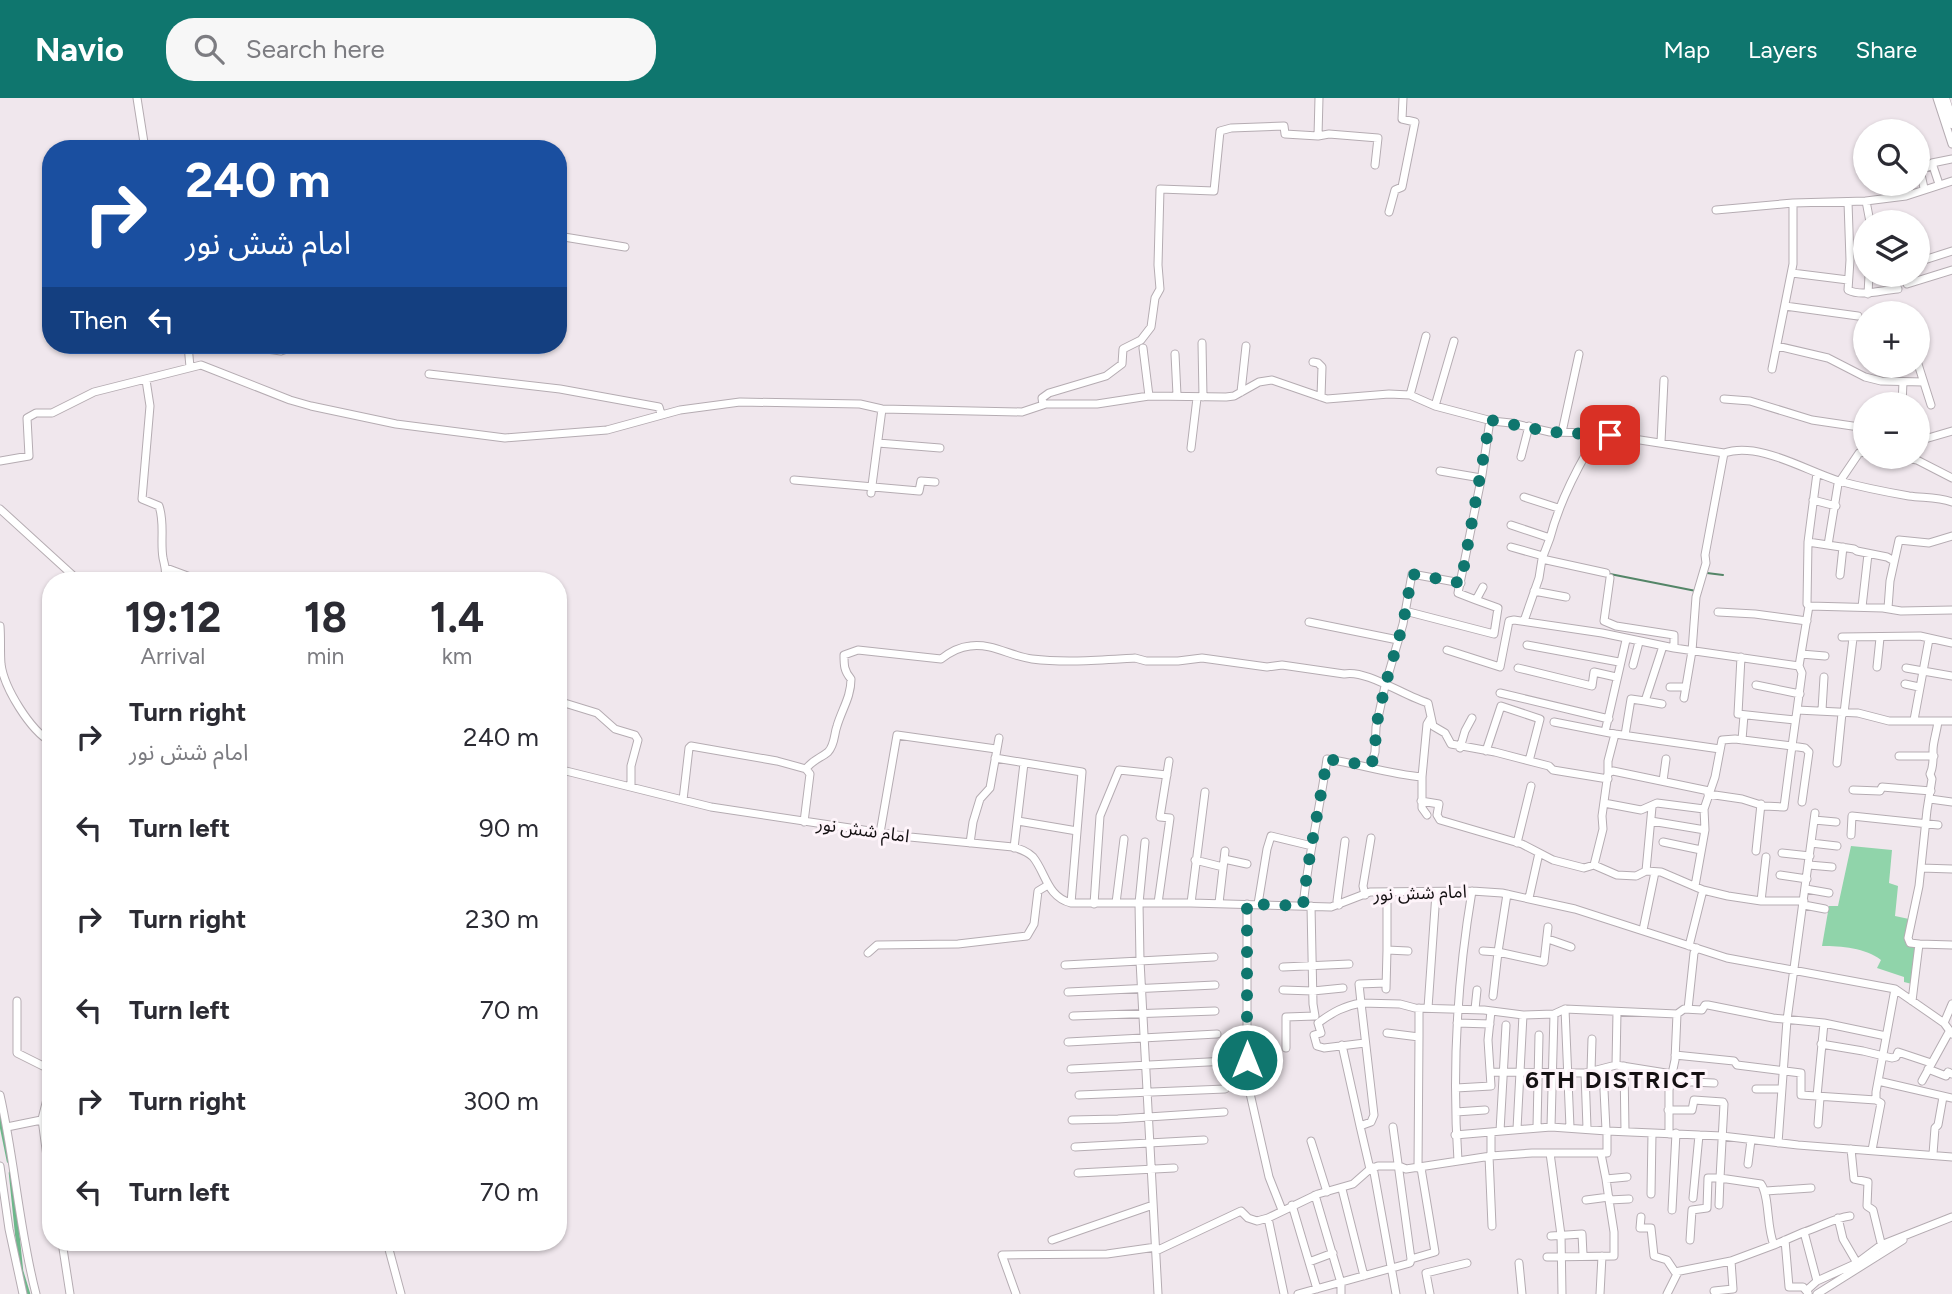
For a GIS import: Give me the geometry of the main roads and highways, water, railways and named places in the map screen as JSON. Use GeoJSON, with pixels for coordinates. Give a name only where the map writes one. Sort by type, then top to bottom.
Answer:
{"type":"FeatureCollection","features":[{"type":"Feature","properties":{"kind":"highway"},"geometry":{"type":"LineString","coordinates":[[1944,98],[1952,123]]}},
{"type":"Feature","properties":{"kind":"waterway"},"geometry":{"type":"LineString","coordinates":[[1707,573],[1723,575]]}},
{"type":"Feature","properties":{"kind":"waterway"},"geometry":{"type":"LineString","coordinates":[[1610,574],[1696,591]]}},
{"type":"Feature","properties":{"kind":"waterway"},"geometry":{"type":"LineString","coordinates":[[0,1117],[9,1161]]}},
{"type":"Feature","properties":{"kind":"waterway"},"geometry":{"type":"LineString","coordinates":[[11,1173],[21,1271],[28,1294]]}},
{"type":"Feature","properties":{"kind":"district","name":"6TH DISTRICT"},"geometry":{"type":"Point","coordinates":[1616,1079]}}]}
